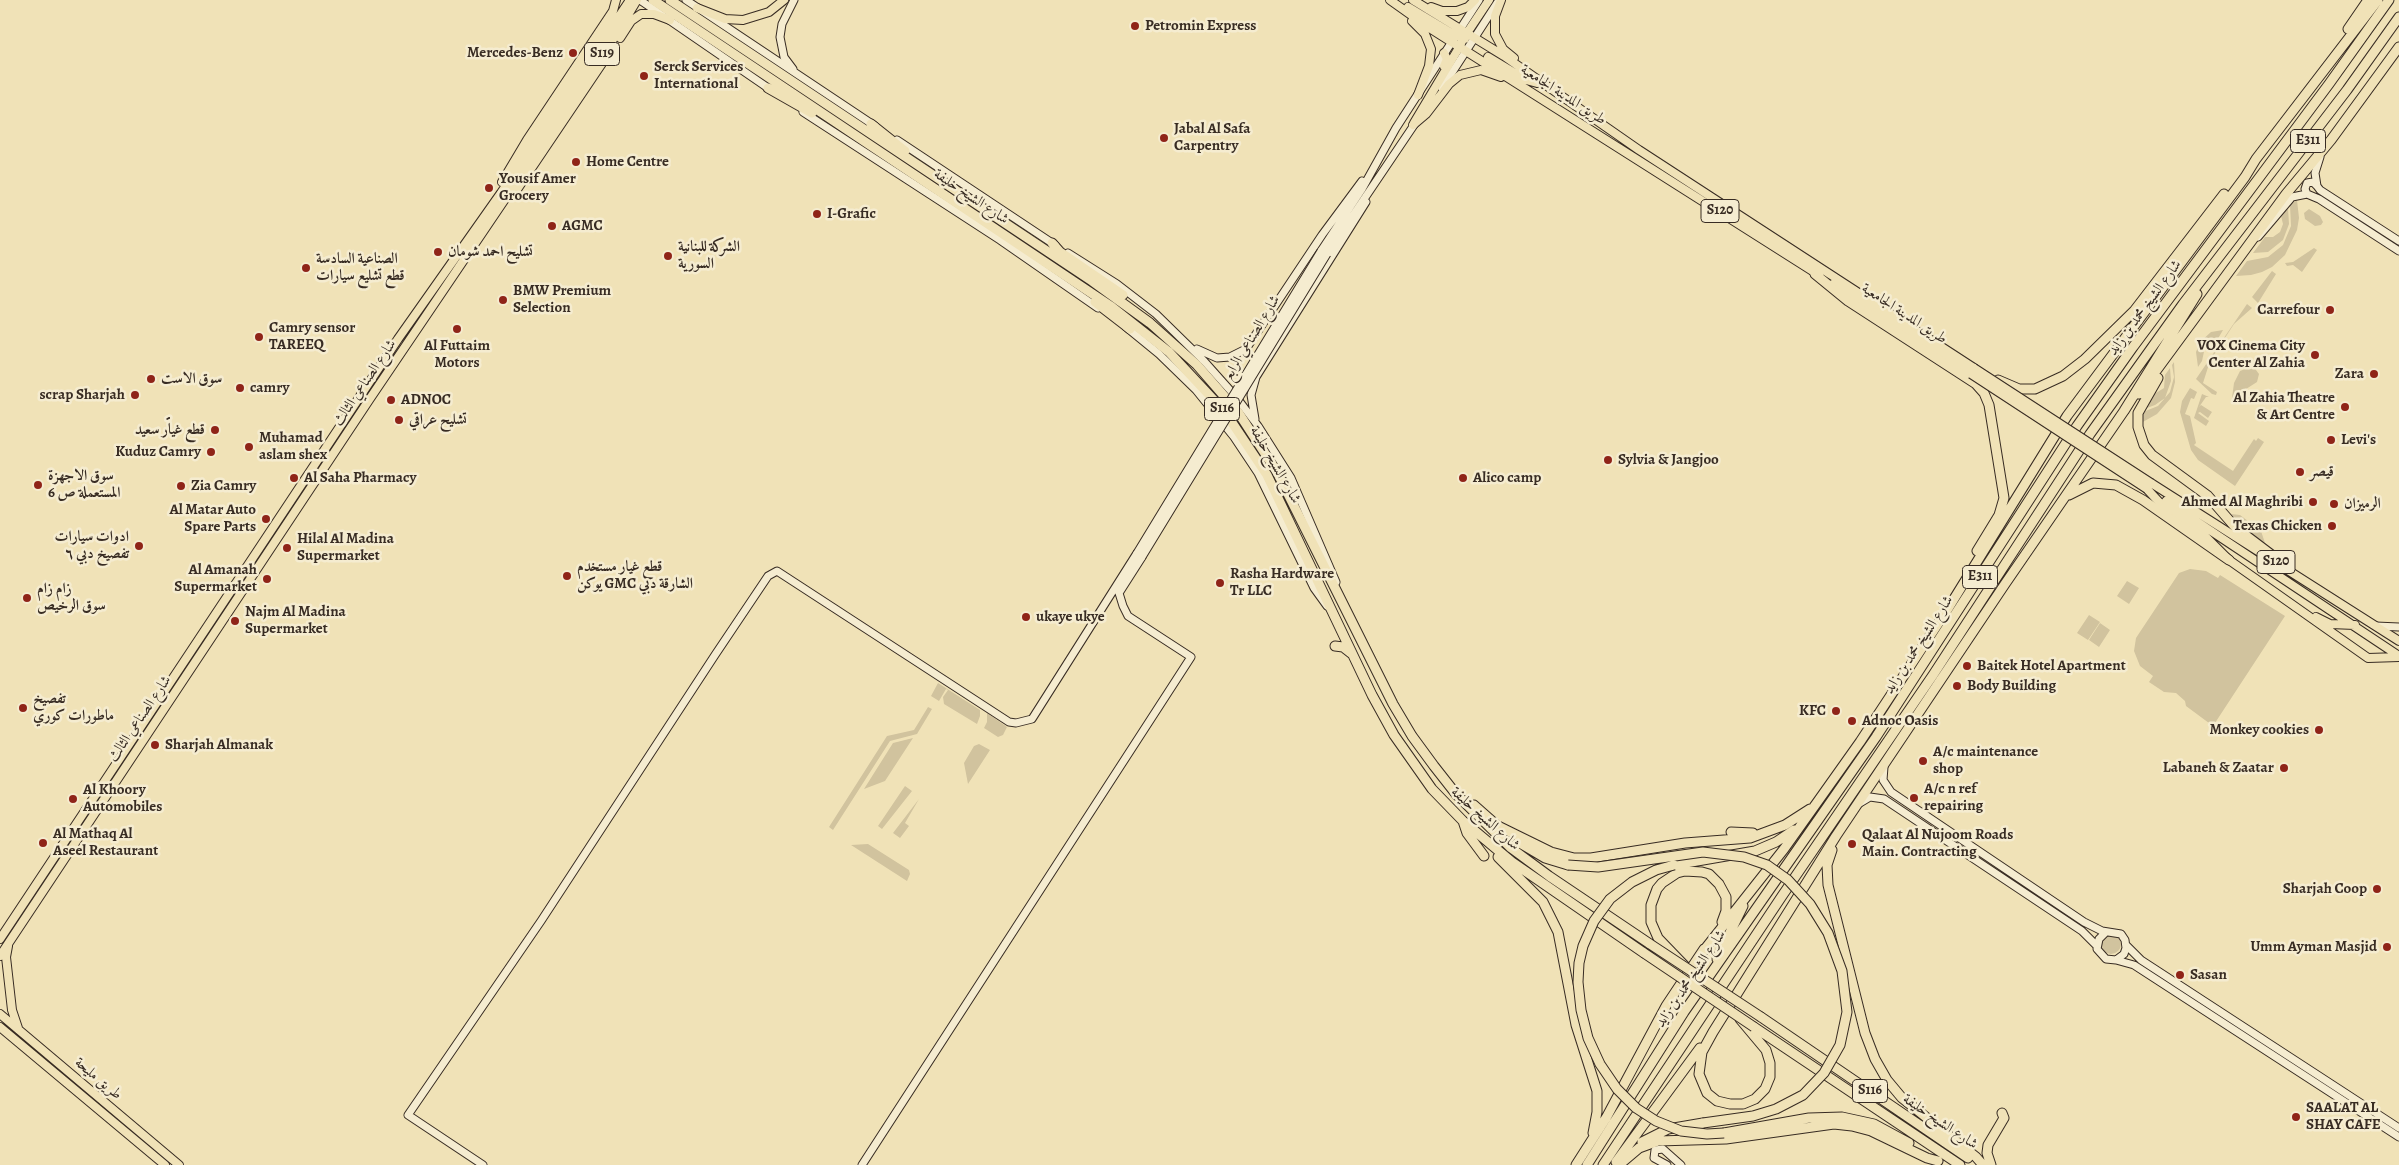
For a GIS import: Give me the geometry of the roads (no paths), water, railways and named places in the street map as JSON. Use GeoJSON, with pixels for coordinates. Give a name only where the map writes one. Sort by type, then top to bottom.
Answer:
{"type":"FeatureCollection","features":[{"type":"Feature","properties":{"kind":"highway","name":"شارع الشيخ خليفة"},"geometry":{"type":"LineString","coordinates":[[652,0],[1112,307],[1151,336],[1186,368],[1225,412],[1268,475],[1372,695],[1399,742],[1432,788],[1463,821],[1526,872],[1735,1013],[1752,1029],[1960,1165]]}},
{"type":"Feature","properties":{"kind":"highway","name":"شارع الشيخ خليفة"},"geometry":{"type":"LineString","coordinates":[[670,0],[1141,316],[1197,365],[1249,427],[1286,487],[1348,615],[1402,720],[1456,794],[1492,832],[1523,858],[1979,1165]]}},
{"type":"Feature","properties":{"kind":"highway"},"geometry":{"type":"LineString","coordinates":[[2318,76],[2332,51],[2368,0]]}},
{"type":"Feature","properties":{"kind":"highway"},"geometry":{"type":"LineString","coordinates":[[1973,371],[2011,387],[2027,390],[2043,387],[2074,368],[2134,311],[2189,237],[2256,159],[2378,0]]}},
{"type":"Feature","properties":{"kind":"highway","name":"شارع الشيخ محمد بن زايد"},"geometry":{"type":"LineString","coordinates":[[1587,1165],[1710,975],[1876,738],[2035,490],[2122,362],[2206,246],[2329,84],[2389,0]]}},
{"type":"Feature","properties":{"kind":"highway","name":"شارع الشيخ محمد بن زايد"},"geometry":{"type":"LineString","coordinates":[[1603,1165],[1782,896],[1933,675],[2090,434],[2177,312],[2347,90],[2399,17]]}},
{"type":"Feature","properties":{"kind":"highway"},"geometry":{"type":"LineString","coordinates":[[1616,1165],[1713,1032],[1854,808],[2124,412],[2173,349],[2308,166],[2331,140],[2399,47]]}},
{"type":"Feature","properties":{"kind":"highway"},"geometry":{"type":"LineString","coordinates":[[768,88],[825,121],[842,127]]}},
{"type":"Feature","properties":{"kind":"highway"},"geometry":{"type":"LineString","coordinates":[[871,124],[920,162],[932,174]]}},
{"type":"Feature","properties":{"kind":"highway"},"geometry":{"type":"LineString","coordinates":[[1701,954],[1817,804],[1932,633],[2067,416],[2244,178],[2256,159]]}},
{"type":"Feature","properties":{"kind":"highway"},"geometry":{"type":"LineString","coordinates":[[1052,243],[1057,250],[1130,301],[1141,316]]}},
{"type":"Feature","properties":{"kind":"highway"},"geometry":{"type":"LineString","coordinates":[[2124,412],[2215,264]]}},
{"type":"Feature","properties":{"kind":"highway"},"geometry":{"type":"LineString","coordinates":[[1816,274],[1848,301],[1976,384],[1987,399],[2003,486],[2003,504],[1932,633]]}},
{"type":"Feature","properties":{"kind":"highway"},"geometry":{"type":"LineString","coordinates":[[1065,276],[1074,286],[1130,329]]}},
{"type":"Feature","properties":{"kind":"highway"},"geometry":{"type":"LineString","coordinates":[[2173,349],[2168,362],[2139,409],[2137,423],[2141,440],[2152,455],[2204,492],[2241,533],[2270,554],[2278,564]]}},
{"type":"Feature","properties":{"kind":"highway"},"geometry":{"type":"LineString","coordinates":[[2064,498],[2092,483],[2116,485],[2143,500],[2229,560]]}},
{"type":"Feature","properties":{"kind":"highway"},"geometry":{"type":"LineString","coordinates":[[1933,675],[1952,657],[1974,626],[1988,612]]}},
{"type":"Feature","properties":{"kind":"highway"},"geometry":{"type":"LineString","coordinates":[[1335,646],[1343,647],[1355,658]]}},
{"type":"Feature","properties":{"kind":"highway"},"geometry":{"type":"LineString","coordinates":[[1456,794],[1470,802],[1496,825],[1534,852],[1568,864],[1598,867],[1703,852],[1744,856],[1767,865],[1794,885],[1810,904],[1828,933],[1840,963],[1847,1004],[1842,1037],[1828,1067],[1809,1090],[1783,1106],[1753,1116],[1679,1126],[1657,1134],[1636,1146],[1616,1165]]}},
{"type":"Feature","properties":{"kind":"highway"},"geometry":{"type":"LineString","coordinates":[[1496,825],[1540,848],[1562,856],[1582,858],[1607,857],[1685,843],[1741,840],[1768,832],[1794,820],[1817,804]]}},
{"type":"Feature","properties":{"kind":"highway"},"geometry":{"type":"LineString","coordinates":[[1463,821],[1467,833],[1484,856]]}},
{"type":"Feature","properties":{"kind":"highway"},"geometry":{"type":"LineString","coordinates":[[1804,822],[1781,839],[1755,851],[1674,865],[1648,873],[1632,882],[1610,899],[1590,929],[1581,954],[1578,982],[1581,1010],[1588,1038],[1600,1064],[1617,1089],[1636,1108],[1649,1117],[1672,1128],[1698,1134],[1724,1133],[1809,1118],[1842,1117],[1864,1120],[1883,1128],[1941,1163]]}},
{"type":"Feature","properties":{"kind":"highway"},"geometry":{"type":"LineString","coordinates":[[1731,832],[1768,832]]}},
{"type":"Feature","properties":{"kind":"highway"},"geometry":{"type":"LineString","coordinates":[[1836,836],[1828,865],[1828,885],[1865,1033],[1875,1059],[1887,1080],[1902,1098],[1976,1156],[1983,1165]]}},
{"type":"Feature","properties":{"kind":"highway"},"geometry":{"type":"LineString","coordinates":[[1489,842],[1493,851],[1543,902],[1558,932],[1573,1012],[1597,1091],[1596,1118],[1589,1144]]}},
{"type":"Feature","properties":{"kind":"highway"},"geometry":{"type":"LineString","coordinates":[[1576,1165],[1606,1118],[1666,1006],[1724,918],[1726,904],[1719,884],[1702,872],[1685,871],[1669,877],[1662,883],[1653,897],[1650,914],[1651,922],[1658,938],[1687,968]]}},
{"type":"Feature","properties":{"kind":"highway"},"geometry":{"type":"LineString","coordinates":[[1710,975],[1730,930],[1761,878]]}},
{"type":"Feature","properties":{"kind":"highway"},"geometry":{"type":"LineString","coordinates":[[1713,1032],[1699,1059],[1700,1081],[1712,1097],[1723,1103],[1736,1105],[1749,1102],[1760,1094],[1770,1077],[1769,1056],[1752,1029]]}},
{"type":"Feature","properties":{"kind":"highway"},"geometry":{"type":"LineString","coordinates":[[1991,1165],[1987,1153],[1988,1145],[2004,1118],[2002,1113]]}},
{"type":"Feature","properties":{"kind":"highway"},"geometry":{"type":"LineString","coordinates":[[1616,1165],[1639,1148],[1658,1141],[1726,1139],[1834,1124],[1858,1127],[1941,1163]]}},
{"type":"Feature","properties":{"kind":"highway"},"geometry":{"type":"LineString","coordinates":[[1802,1128],[1847,1129],[1867,1134],[1929,1165]]}},
{"type":"Feature","properties":{"kind":"main road"},"geometry":{"type":"LineString","coordinates":[[489,208],[527,140],[613,12],[616,0]]}},
{"type":"Feature","properties":{"kind":"main road","name":"شارع الصناعي الثالث"},"geometry":{"type":"LineString","coordinates":[[0,956],[227,613],[497,213],[562,106],[630,0]]}},
{"type":"Feature","properties":{"kind":"main road"},"geometry":{"type":"LineString","coordinates":[[638,0],[768,88],[1000,240],[1130,329],[1196,390],[1234,437],[1258,473],[1314,588],[1336,617]]}},
{"type":"Feature","properties":{"kind":"main road","name":"شارع الصناعي الثالث"},"geometry":{"type":"LineString","coordinates":[[0,939],[398,339],[562,106],[616,35],[638,0]]}},
{"type":"Feature","properties":{"kind":"main road"},"geometry":{"type":"LineString","coordinates":[[686,0],[814,87],[1140,300],[1183,339],[1213,370],[1258,426],[1297,491],[1337,584],[1348,615]]}},
{"type":"Feature","properties":{"kind":"main road"},"geometry":{"type":"LineString","coordinates":[[697,8],[725,19],[743,20],[769,12],[784,0]]}},
{"type":"Feature","properties":{"kind":"main road"},"geometry":{"type":"LineString","coordinates":[[794,0],[782,24],[780,44],[789,65],[814,87]]}},
{"type":"Feature","properties":{"kind":"main road"},"geometry":{"type":"LineString","coordinates":[[1389,0],[1419,27],[1428,41],[1431,58],[1418,95]]}},
{"type":"Feature","properties":{"kind":"main road","name":"طريق المدينة الجامعية"},"geometry":{"type":"LineString","coordinates":[[1389,0],[1464,39],[1546,86],[1656,161],[2149,486],[2399,657]]}},
{"type":"Feature","properties":{"kind":"main road"},"geometry":{"type":"LineString","coordinates":[[1395,0],[1464,39]]}},
{"type":"Feature","properties":{"kind":"main road"},"geometry":{"type":"LineString","coordinates":[[1416,2],[1449,12],[1462,10],[1475,0]]}},
{"type":"Feature","properties":{"kind":"main road"},"geometry":{"type":"LineString","coordinates":[[1464,39],[1479,0]]}},
{"type":"Feature","properties":{"kind":"main road"},"geometry":{"type":"LineString","coordinates":[[1417,116],[1489,0]]}},
{"type":"Feature","properties":{"kind":"main road"},"geometry":{"type":"LineString","coordinates":[[1464,39],[1500,0]]}},
{"type":"Feature","properties":{"kind":"main road"},"geometry":{"type":"LineString","coordinates":[[1500,0],[1494,22],[1497,39],[1504,49],[1535,79]]}},
{"type":"Feature","properties":{"kind":"main road","name":"طريق المدينة الجامعية"},"geometry":{"type":"LineString","coordinates":[[1416,2],[1464,39],[1481,59],[1816,274],[1973,371]]}},
{"type":"Feature","properties":{"kind":"main road"},"geometry":{"type":"LineString","coordinates":[[497,213],[534,166],[631,21],[646,13],[670,20]]}},
{"type":"Feature","properties":{"kind":"main road","name":"شارع الصناعي الرابع"},"geometry":{"type":"LineString","coordinates":[[483,1165],[408,1115],[541,921],[714,655],[768,576],[777,571],[1009,722],[1016,723],[1032,719],[1139,555],[1444,54],[1464,39]]}},
{"type":"Feature","properties":{"kind":"main road","name":"شارع الصناعي الرابع"},"geometry":{"type":"LineString","coordinates":[[1324,253],[1413,125],[1440,90],[1464,39]]}},
{"type":"Feature","properties":{"kind":"main road"},"geometry":{"type":"LineString","coordinates":[[1413,125],[1422,100],[1446,62],[1444,54]]}},
{"type":"Feature","properties":{"kind":"main road"},"geometry":{"type":"LineString","coordinates":[[1481,59],[1485,56],[1526,80],[1535,79]]}},
{"type":"Feature","properties":{"kind":"main road"},"geometry":{"type":"LineString","coordinates":[[1413,125],[1432,108],[1454,79],[1466,72],[1488,71],[1517,81]]}},
{"type":"Feature","properties":{"kind":"main road"},"geometry":{"type":"LineString","coordinates":[[2317,186],[2316,167],[2331,140]]}},
{"type":"Feature","properties":{"kind":"main road"},"geometry":{"type":"LineString","coordinates":[[1183,339],[1200,351],[1217,358],[1230,357],[1246,349],[1322,235],[1373,168]]}},
{"type":"Feature","properties":{"kind":"main road"},"geometry":{"type":"LineString","coordinates":[[1258,426],[1251,401],[1256,377],[1352,227],[1378,177]]}},
{"type":"Feature","properties":{"kind":"main road"},"geometry":{"type":"LineString","coordinates":[[2307,194],[2305,189],[2307,183],[2313,182],[2325,193],[2399,241]]}},
{"type":"Feature","properties":{"kind":"main road"},"geometry":{"type":"LineString","coordinates":[[2251,242],[2264,232],[2292,197],[2307,194],[2319,199],[2399,251]]}},
{"type":"Feature","properties":{"kind":"main road"},"geometry":{"type":"LineString","coordinates":[[2149,486],[2159,502],[2207,538],[2229,560],[2368,658],[2399,657]]}},
{"type":"Feature","properties":{"kind":"main road","name":"طريق المدينة الجامعية"},"geometry":{"type":"LineString","coordinates":[[2149,486],[2278,564],[2399,641]]}},
{"type":"Feature","properties":{"kind":"main road"},"geometry":{"type":"LineString","coordinates":[[298,508],[295,504],[301,493],[299,489]]}},
{"type":"Feature","properties":{"kind":"main road","name":"شارع الصناعي الرابع"},"geometry":{"type":"LineString","coordinates":[[862,1165],[1190,657],[1128,616],[1122,606],[1119,593],[1139,555]]}},
{"type":"Feature","properties":{"kind":"main road"},"geometry":{"type":"LineString","coordinates":[[227,613],[226,610],[234,595],[231,590]]}},
{"type":"Feature","properties":{"kind":"main road"},"geometry":{"type":"LineString","coordinates":[[2297,607],[2330,624],[2354,625]]}},
{"type":"Feature","properties":{"kind":"main road"},"geometry":{"type":"LineString","coordinates":[[2376,626],[2399,627]]}},
{"type":"Feature","properties":{"kind":"main road"},"geometry":{"type":"LineString","coordinates":[[1886,762],[1882,777],[1886,788],[2084,922],[2106,932]]}},
{"type":"Feature","properties":{"kind":"main road"},"geometry":{"type":"LineString","coordinates":[[1854,808],[1867,798],[1877,796],[1908,813],[2082,931],[2097,946],[2103,957],[2134,965],[2399,1137]]}},
{"type":"Feature","properties":{"kind":"main road"},"geometry":{"type":"LineString","coordinates":[[1908,813],[1911,811],[1931,820]]}},
{"type":"Feature","properties":{"kind":"main road"},"geometry":{"type":"LineString","coordinates":[[66,856],[63,850],[72,836],[70,832]]}},
{"type":"Feature","properties":{"kind":"main road"},"geometry":{"type":"LineString","coordinates":[[2097,946],[2100,936],[2106,932],[2114,931],[2120,934],[2126,945],[2141,960],[2399,1128]]}},
{"type":"Feature","properties":{"kind":"main road"},"geometry":{"type":"LineString","coordinates":[[8,943],[6,957],[12,1010],[21,1032]]}},
{"type":"Feature","properties":{"kind":"main road"},"geometry":{"type":"LineString","coordinates":[[2116,960],[2124,954],[2126,945]]}},
{"type":"Feature","properties":{"kind":"main road","name":"طريق مليحة"},"geometry":{"type":"LineString","coordinates":[[0,1014],[179,1165]]}},
{"type":"Feature","properties":{"kind":"main road"},"geometry":{"type":"LineString","coordinates":[[2232,1029],[2237,1026],[2248,1034],[2256,1035]]}},
{"type":"Feature","properties":{"kind":"main road","name":"طريق مليحة"},"geometry":{"type":"LineString","coordinates":[[0,1027],[165,1165]]}},
{"type":"Feature","properties":{"kind":"main road"},"geometry":{"type":"LineString","coordinates":[[0,1036],[10,1035]]}},
{"type":"Feature","properties":{"kind":"main road"},"geometry":{"type":"LineString","coordinates":[[92,1104],[99,1100],[104,1102]]}},
{"type":"Feature","properties":{"kind":"main road"},"geometry":{"type":"LineString","coordinates":[[1667,1165],[1654,1158],[1655,1150],[1663,1149],[1681,1165]]}},
{"type":"Feature","properties":{"kind":"place","name":"Petromin Express"},"geometry":{"type":"Point","coordinates":[1135,26]}},
{"type":"Feature","properties":{"kind":"place","name":"Mercedes-Benz"},"geometry":{"type":"Point","coordinates":[573,53]}},
{"type":"Feature","properties":{"kind":"place","name":"Serck Services International"},"geometry":{"type":"Point","coordinates":[644,76]}},
{"type":"Feature","properties":{"kind":"place","name":"Jabal Al Safa Carpentry"},"geometry":{"type":"Point","coordinates":[1164,138]}},
{"type":"Feature","properties":{"kind":"place","name":"Home Centre"},"geometry":{"type":"Point","coordinates":[576,162]}},
{"type":"Feature","properties":{"kind":"place","name":"Yousif Amer Grocery"},"geometry":{"type":"Point","coordinates":[489,188]}},
{"type":"Feature","properties":{"kind":"place","name":"I-Grafic"},"geometry":{"type":"Point","coordinates":[817,214]}},
{"type":"Feature","properties":{"kind":"place","name":"AGMC"},"geometry":{"type":"Point","coordinates":[552,226]}},
{"type":"Feature","properties":{"kind":"place","name":"تشليح احمد شومان"},"geometry":{"type":"Point","coordinates":[438,252]}},
{"type":"Feature","properties":{"kind":"place","name":"الشركة للبنانية السورية"},"geometry":{"type":"Point","coordinates":[668,256]}},
{"type":"Feature","properties":{"kind":"place","name":"الصناعية السادسة قطع تشليع سيارات"},"geometry":{"type":"Point","coordinates":[306,268]}},
{"type":"Feature","properties":{"kind":"place","name":"BMW Premium Selection"},"geometry":{"type":"Point","coordinates":[503,300]}},
{"type":"Feature","properties":{"kind":"place","name":"Carrefour"},"geometry":{"type":"Point","coordinates":[2330,310]}},
{"type":"Feature","properties":{"kind":"place","name":"Al Futtaim Motors"},"geometry":{"type":"Point","coordinates":[457,329]}},
{"type":"Feature","properties":{"kind":"place","name":"Camry sensor TAREEQ"},"geometry":{"type":"Point","coordinates":[259,337]}},
{"type":"Feature","properties":{"kind":"place","name":"VOX Cinema City Center Al Zahia"},"geometry":{"type":"Point","coordinates":[2315,355]}},
{"type":"Feature","properties":{"kind":"place","name":"Zara"},"geometry":{"type":"Point","coordinates":[2374,374]}},
{"type":"Feature","properties":{"kind":"place","name":"سوق الاست"},"geometry":{"type":"Point","coordinates":[151,379]}},
{"type":"Feature","properties":{"kind":"place","name":"camry"},"geometry":{"type":"Point","coordinates":[240,388]}},
{"type":"Feature","properties":{"kind":"place","name":"scrap Sharjah"},"geometry":{"type":"Point","coordinates":[135,395]}},
{"type":"Feature","properties":{"kind":"place","name":"ADNOC"},"geometry":{"type":"Point","coordinates":[391,400]}},
{"type":"Feature","properties":{"kind":"place","name":"Al Zahia Theatre & Art Centre"},"geometry":{"type":"Point","coordinates":[2345,407]}},
{"type":"Feature","properties":{"kind":"place","name":"تشليح عراقي"},"geometry":{"type":"Point","coordinates":[399,420]}},
{"type":"Feature","properties":{"kind":"place","name":"قطع غياًًر سعيد"},"geometry":{"type":"Point","coordinates":[215,430]}},
{"type":"Feature","properties":{"kind":"place","name":"Levi's"},"geometry":{"type":"Point","coordinates":[2331,440]}},
{"type":"Feature","properties":{"kind":"place","name":"Muhamad aslam shex"},"geometry":{"type":"Point","coordinates":[249,447]}},
{"type":"Feature","properties":{"kind":"place","name":"Kuduz Camry"},"geometry":{"type":"Point","coordinates":[211,452]}},
{"type":"Feature","properties":{"kind":"place","name":"Sylvia & Jangjoo"},"geometry":{"type":"Point","coordinates":[1608,460]}},
{"type":"Feature","properties":{"kind":"place","name":"قيصر"},"geometry":{"type":"Point","coordinates":[2300,472]}},
{"type":"Feature","properties":{"kind":"place","name":"Al Saha Pharmacy"},"geometry":{"type":"Point","coordinates":[294,478]}},
{"type":"Feature","properties":{"kind":"place","name":"Alico camp"},"geometry":{"type":"Point","coordinates":[1463,478]}},
{"type":"Feature","properties":{"kind":"place","name":"سوق الاجهزة المستعملة ص 6"},"geometry":{"type":"Point","coordinates":[38,485]}},
{"type":"Feature","properties":{"kind":"place","name":"Zia Camry"},"geometry":{"type":"Point","coordinates":[181,486]}},
{"type":"Feature","properties":{"kind":"place","name":"Ahmed Al Maghribi"},"geometry":{"type":"Point","coordinates":[2313,502]}},
{"type":"Feature","properties":{"kind":"place","name":"الرميزان"},"geometry":{"type":"Point","coordinates":[2334,504]}},
{"type":"Feature","properties":{"kind":"place","name":"Al Matar Auto Spare Parts"},"geometry":{"type":"Point","coordinates":[266,519]}},
{"type":"Feature","properties":{"kind":"place","name":"Texas Chicken"},"geometry":{"type":"Point","coordinates":[2332,526]}},
{"type":"Feature","properties":{"kind":"place","name":"ادوات سيارات تفصيخ دبي ٦"},"geometry":{"type":"Point","coordinates":[139,546]}},
{"type":"Feature","properties":{"kind":"place","name":"Hilal Al Madina Supermarket"},"geometry":{"type":"Point","coordinates":[287,548]}},
{"type":"Feature","properties":{"kind":"place","name":"قطع غيار مستخدم يوكن GMC الشارقة دبي"},"geometry":{"type":"Point","coordinates":[567,576]}},
{"type":"Feature","properties":{"kind":"place","name":"Al Amanah Supermarket"},"geometry":{"type":"Point","coordinates":[267,579]}},
{"type":"Feature","properties":{"kind":"place","name":"Rasha Hardware Tr LLC"},"geometry":{"type":"Point","coordinates":[1220,583]}},
{"type":"Feature","properties":{"kind":"place","name":"زام زام سوق الرخيص"},"geometry":{"type":"Point","coordinates":[27,598]}},
{"type":"Feature","properties":{"kind":"place","name":"ukaye ukye"},"geometry":{"type":"Point","coordinates":[1026,617]}},
{"type":"Feature","properties":{"kind":"place","name":"Najm Al Madina Supermarket"},"geometry":{"type":"Point","coordinates":[235,621]}},
{"type":"Feature","properties":{"kind":"place","name":"Baitek Hotel Apartment"},"geometry":{"type":"Point","coordinates":[1967,666]}},
{"type":"Feature","properties":{"kind":"place","name":"Body Building"},"geometry":{"type":"Point","coordinates":[1957,686]}},
{"type":"Feature","properties":{"kind":"place","name":"تفصيخ ماطورات كوري"},"geometry":{"type":"Point","coordinates":[23,708]}},
{"type":"Feature","properties":{"kind":"place","name":"KFC"},"geometry":{"type":"Point","coordinates":[1836,711]}},
{"type":"Feature","properties":{"kind":"place","name":"Adnoc Oasis"},"geometry":{"type":"Point","coordinates":[1852,721]}},
{"type":"Feature","properties":{"kind":"place","name":"Monkey cookies"},"geometry":{"type":"Point","coordinates":[2319,730]}},
{"type":"Feature","properties":{"kind":"place","name":"Sharjah Almanak"},"geometry":{"type":"Point","coordinates":[155,745]}},
{"type":"Feature","properties":{"kind":"place","name":"A/c maintenance shop"},"geometry":{"type":"Point","coordinates":[1923,761]}},
{"type":"Feature","properties":{"kind":"place","name":"Labaneh & Zaatar"},"geometry":{"type":"Point","coordinates":[2284,768]}},
{"type":"Feature","properties":{"kind":"place","name":"A/c n ref repairing"},"geometry":{"type":"Point","coordinates":[1914,798]}},
{"type":"Feature","properties":{"kind":"place","name":"Al Khoory Automobiles"},"geometry":{"type":"Point","coordinates":[73,799]}},
{"type":"Feature","properties":{"kind":"place","name":"Al Mathaq Al Aseel Restaurant"},"geometry":{"type":"Point","coordinates":[43,843]}},
{"type":"Feature","properties":{"kind":"place","name":"Qalaat Al Nujoom Roads Main. Contracting"},"geometry":{"type":"Point","coordinates":[1852,844]}},
{"type":"Feature","properties":{"kind":"place","name":"Sharjah Coop"},"geometry":{"type":"Point","coordinates":[2377,889]}},
{"type":"Feature","properties":{"kind":"place","name":"Umm Ayman Masjid"},"geometry":{"type":"Point","coordinates":[2387,947]}},
{"type":"Feature","properties":{"kind":"place","name":"Sasan"},"geometry":{"type":"Point","coordinates":[2180,975]}},
{"type":"Feature","properties":{"kind":"place","name":"SAALAT AL SHAY CAFE"},"geometry":{"type":"Point","coordinates":[2296,1117]}}]}
